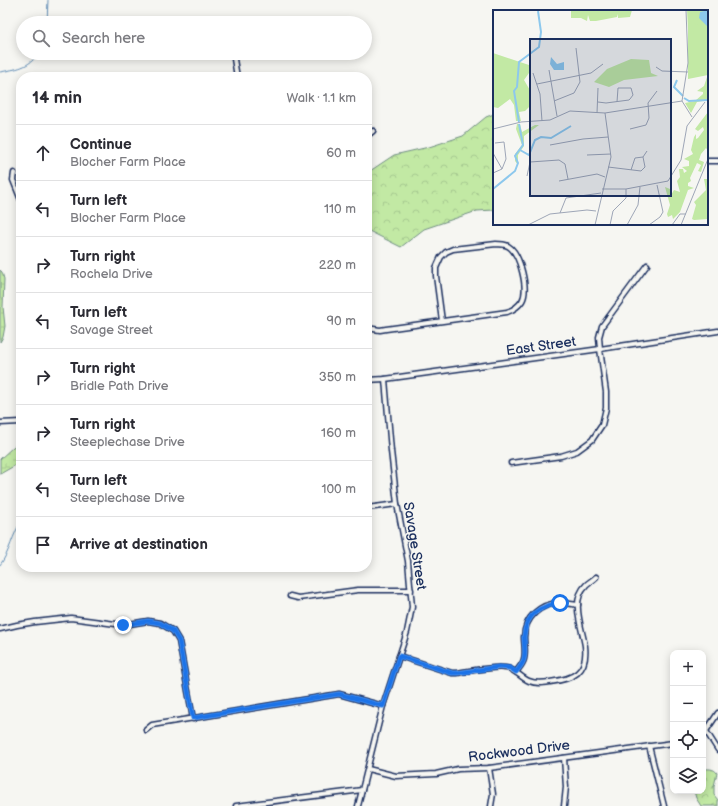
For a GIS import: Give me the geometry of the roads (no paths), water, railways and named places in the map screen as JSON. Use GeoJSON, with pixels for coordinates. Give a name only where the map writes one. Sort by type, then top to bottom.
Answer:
{"type":"FeatureCollection","features":[{"type":"Feature","properties":{"kind":"street"},"geometry":{"type":"LineString","coordinates":[[234,60],[236,72]]}},
{"type":"Feature","properties":{"kind":"street"},"geometry":{"type":"LineString","coordinates":[[708,162],[718,161]]}},
{"type":"Feature","properties":{"kind":"street"},"geometry":{"type":"LineString","coordinates":[[14,173],[13,180],[16,188]]}},
{"type":"Feature","properties":{"kind":"street"},"geometry":{"type":"LineString","coordinates":[[372,329],[386,329],[507,312],[512,310],[522,301],[524,295],[524,282],[518,257],[513,250],[508,246],[496,244],[453,249],[446,252],[441,257],[436,268],[436,276],[442,321]]}},
{"type":"Feature","properties":{"kind":"street"},"geometry":{"type":"LineString","coordinates":[[511,463],[561,456],[577,451],[592,440],[602,425],[606,408],[606,392],[599,337],[602,326],[647,265]]}},
{"type":"Feature","properties":{"kind":"street","name":"East Street"},"geometry":{"type":"LineString","coordinates":[[372,380],[600,349],[718,331]]}},
{"type":"Feature","properties":{"kind":"street","name":"Savage Street"},"geometry":{"type":"LineString","coordinates":[[358,806],[383,706],[407,632],[412,607],[408,561],[397,504],[385,379]]}},
{"type":"Feature","properties":{"kind":"street"},"geometry":{"type":"LineString","coordinates":[[0,423],[16,422]]}},
{"type":"Feature","properties":{"kind":"street"},"geometry":{"type":"LineString","coordinates":[[372,507],[397,504]]}},
{"type":"Feature","properties":{"kind":"street"},"geometry":{"type":"LineString","coordinates":[[399,656],[452,673],[499,667],[510,668],[529,681],[536,683],[567,679],[578,672],[583,665],[585,658],[578,604],[584,588],[596,577]]}},
{"type":"Feature","properties":{"kind":"street"},"geometry":{"type":"LineString","coordinates":[[290,596],[298,598],[358,590],[411,590]]}},
{"type":"Feature","properties":{"kind":"street"},"geometry":{"type":"LineString","coordinates":[[516,672],[524,659],[524,635],[526,625],[534,613],[551,604],[578,604]]}},
{"type":"Feature","properties":{"kind":"street"},"geometry":{"type":"LineString","coordinates":[[0,629],[35,622],[71,618],[123,625],[148,621],[160,623],[173,631],[179,641],[193,718]]}},
{"type":"Feature","properties":{"kind":"street"},"geometry":{"type":"LineString","coordinates":[[146,730],[152,725],[339,694],[383,706]]}},
{"type":"Feature","properties":{"kind":"street"},"geometry":{"type":"LineString","coordinates":[[706,729],[718,712]]}},
{"type":"Feature","properties":{"kind":"street"},"geometry":{"type":"LineString","coordinates":[[706,735],[718,750]]}},
{"type":"Feature","properties":{"kind":"street","name":"Rockwood Drive"},"geometry":{"type":"LineString","coordinates":[[368,769],[396,776],[436,774],[458,769],[489,768],[670,743]]}},
{"type":"Feature","properties":{"kind":"street"},"geometry":{"type":"LineString","coordinates":[[650,746],[664,806]]}},
{"type":"Feature","properties":{"kind":"street"},"geometry":{"type":"LineString","coordinates":[[564,758],[566,787],[564,806]]}},
{"type":"Feature","properties":{"kind":"street"},"geometry":{"type":"LineString","coordinates":[[489,768],[493,794],[491,806]]}},
{"type":"Feature","properties":{"kind":"street"},"geometry":{"type":"LineString","coordinates":[[236,806],[362,790]]}},
{"type":"Feature","properties":{"kind":"waterway"},"geometry":{"type":"LineString","coordinates":[[47,16],[48,0]]}},
{"type":"Feature","properties":{"kind":"waterway"},"geometry":{"type":"LineString","coordinates":[[0,72],[17,69],[33,60]]}},
{"type":"Feature","properties":{"kind":"waterway"},"geometry":{"type":"LineString","coordinates":[[0,565],[6,555],[16,530]]}}]}
